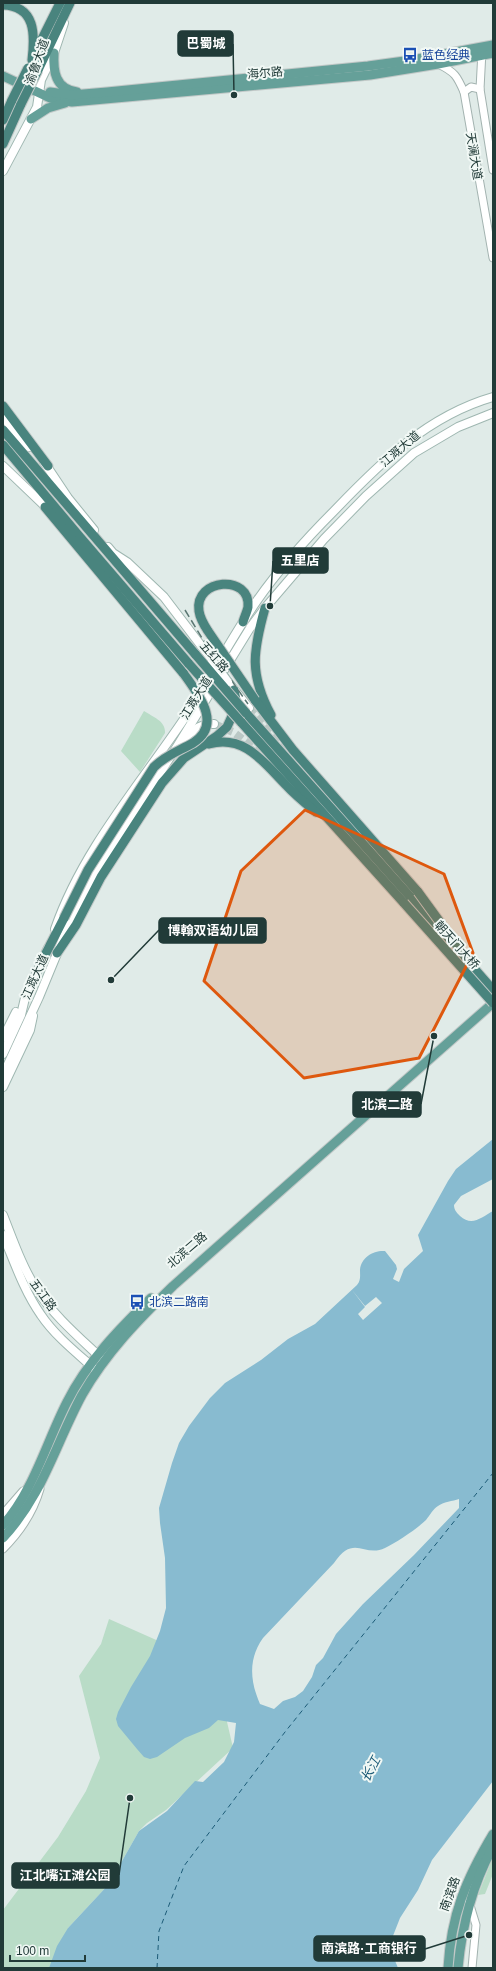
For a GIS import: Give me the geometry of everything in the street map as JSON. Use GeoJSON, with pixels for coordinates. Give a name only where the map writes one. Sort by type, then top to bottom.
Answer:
{"type":"FeatureCollection","features":[{"type":"Feature","properties":{"kind":"highway","name":"渝鲁大道"},"geometry":{"type":"LineString","coordinates":[[3,120],[60,3]]}},
{"type":"Feature","properties":{"kind":"highway","name":"渝鲁大道"},"geometry":{"type":"LineString","coordinates":[[3,144],[71,3]]}},
{"type":"Feature","properties":{"kind":"highway"},"geometry":{"type":"LineString","coordinates":[[3,5],[17,8],[30,20],[34,37],[30,64]]}},
{"type":"Feature","properties":{"kind":"highway"},"geometry":{"type":"LineString","coordinates":[[3,406],[48,466]]}},
{"type":"Feature","properties":{"kind":"highway","name":"五红路"},"geometry":{"type":"LineString","coordinates":[[3,430],[196,655],[248,710],[410,898]]}},
{"type":"Feature","properties":{"kind":"highway","name":"五红路"},"geometry":{"type":"LineString","coordinates":[[3,445],[28,483],[79,536],[241,722],[339,830],[410,898]]}},
{"type":"Feature","properties":{"kind":"highway"},"geometry":{"type":"LineString","coordinates":[[68,498],[84,526],[113,553]]}},
{"type":"Feature","properties":{"kind":"highway"},"geometry":{"type":"LineString","coordinates":[[45,507],[184,674],[205,707],[207,722],[203,734],[193,743],[163,758],[154,767],[88,870],[46,953]]}},
{"type":"Feature","properties":{"kind":"highway"},"geometry":{"type":"LineString","coordinates":[[79,536],[99,571]]}},
{"type":"Feature","properties":{"kind":"highway"},"geometry":{"type":"LineString","coordinates":[[243,622],[248,608],[244,594],[233,585],[226,583],[218,584],[210,588],[199,602],[198,611],[208,631],[255,700],[292,750],[410,898]]}},
{"type":"Feature","properties":{"kind":"highway"},"geometry":{"type":"LineString","coordinates":[[265,608],[257,636],[254,655],[257,682],[265,704],[292,750]]}},
{"type":"Feature","properties":{"kind":"highway"},"geometry":{"type":"LineString","coordinates":[[57,953],[76,925],[101,876],[162,783],[179,762],[197,748],[217,736],[227,727],[237,706],[234,690]]}},
{"type":"Feature","properties":{"kind":"highway"},"geometry":{"type":"LineString","coordinates":[[197,748],[220,742],[232,743],[245,747],[259,756],[302,801],[339,830]]}},
{"type":"Feature","properties":{"kind":"highway","name":"朝天门大桥"},"geometry":{"type":"LineString","coordinates":[[410,898],[493,990]]}},
{"type":"Feature","properties":{"kind":"highway","name":"朝天门大桥"},"geometry":{"type":"LineString","coordinates":[[410,898],[493,1003]]}},
{"type":"Feature","properties":{"kind":"main road","name":"渝鲁大道"},"geometry":{"type":"LineString","coordinates":[[3,171],[38,103],[39,91],[71,3]]}},
{"type":"Feature","properties":{"kind":"main road","name":"海尔路"},"geometry":{"type":"LineString","coordinates":[[39,91],[57,100],[72,102],[370,75],[438,64],[482,52],[493,45]]}},
{"type":"Feature","properties":{"kind":"main road","name":"海尔路"},"geometry":{"type":"LineString","coordinates":[[39,91],[65,95],[107,92],[368,66],[482,52],[493,53]]}},
{"type":"Feature","properties":{"kind":"main road"},"geometry":{"type":"LineString","coordinates":[[54,53],[54,74],[63,87],[75,92],[107,92]]}},
{"type":"Feature","properties":{"kind":"main road"},"geometry":{"type":"LineString","coordinates":[[3,70],[39,91]]}},
{"type":"Feature","properties":{"kind":"main road"},"geometry":{"type":"LineString","coordinates":[[3,76],[39,91]]}},
{"type":"Feature","properties":{"kind":"main road"},"geometry":{"type":"LineString","coordinates":[[31,119],[48,108],[72,102]]}},
{"type":"Feature","properties":{"kind":"main road","name":"江溉大道"},"geometry":{"type":"LineString","coordinates":[[3,1054],[20,1015],[25,998],[46,953],[60,915],[86,862],[184,719],[257,600],[300,546],[356,488],[406,442],[450,413],[493,398]]}},
{"type":"Feature","properties":{"kind":"main road","name":"江溉大道"},"geometry":{"type":"LineString","coordinates":[[3,1075],[9,1064],[23,1028],[39,997],[70,922],[95,874],[180,742],[250,628],[265,608],[324,539],[366,496],[414,453],[458,427],[493,413]]}},
{"type":"Feature","properties":{"kind":"main road"},"geometry":{"type":"LineString","coordinates":[[3,417],[48,466],[68,498],[113,553],[127,562],[164,597],[248,710]]}},
{"type":"Feature","properties":{"kind":"main road"},"geometry":{"type":"LineString","coordinates":[[3,458],[28,483],[45,507],[79,536]]}},
{"type":"Feature","properties":{"kind":"main road"},"geometry":{"type":"LineString","coordinates":[[3,466],[28,483]]}},
{"type":"Feature","properties":{"kind":"main road"},"geometry":{"type":"LineString","coordinates":[[180,742],[199,726],[214,724]]}},
{"type":"Feature","properties":{"kind":"main road"},"geometry":{"type":"LineString","coordinates":[[410,898],[493,984]]}},
{"type":"Feature","properties":{"kind":"main road"},"geometry":{"type":"LineString","coordinates":[[410,898],[493,1007]]}},
{"type":"Feature","properties":{"kind":"main road","name":"北滨二路"},"geometry":{"type":"LineString","coordinates":[[3,1525],[21,1501],[32,1480],[66,1403],[135,1314],[170,1281],[493,995]]}},
{"type":"Feature","properties":{"kind":"main road"},"geometry":{"type":"LineString","coordinates":[[3,1087],[30,1030],[39,997]]}},
{"type":"Feature","properties":{"kind":"main road"},"geometry":{"type":"LineString","coordinates":[[3,1038],[25,998]]}},
{"type":"Feature","properties":{"kind":"main road","name":"北滨二路"},"geometry":{"type":"LineString","coordinates":[[101,1358],[173,1286],[493,1003]]}},
{"type":"Feature","properties":{"kind":"main road","name":"五江路"},"geometry":{"type":"LineString","coordinates":[[3,1214],[13,1240],[37,1290],[51,1308],[101,1358]]}},
{"type":"Feature","properties":{"kind":"main road","name":"五江路"},"geometry":{"type":"LineString","coordinates":[[4,1238],[30,1295],[41,1315],[93,1368]]}},
{"type":"Feature","properties":{"kind":"main road"},"geometry":{"type":"LineString","coordinates":[[72,1348],[81,1347],[82,1340]]}},
{"type":"Feature","properties":{"kind":"main road","name":"北滨二路"},"geometry":{"type":"LineString","coordinates":[[3,1538],[23,1514],[42,1485],[93,1368]]}},
{"type":"Feature","properties":{"kind":"main road","name":"南滨路"},"geometry":{"type":"LineString","coordinates":[[448,1968],[453,1922],[460,1901],[478,1858],[493,1834]]}},
{"type":"Feature","properties":{"kind":"main road","name":"南滨路"},"geometry":{"type":"LineString","coordinates":[[458,1968],[464,1924],[469,1901],[475,1884],[493,1847]]}},
{"type":"Feature","properties":{"kind":"street","name":"天澜大道"},"geometry":{"type":"LineString","coordinates":[[482,52],[480,89],[493,170]]}},
{"type":"Feature","properties":{"kind":"street","name":"天澜大道"},"geometry":{"type":"LineString","coordinates":[[438,64],[452,71],[458,77],[464,92],[493,258]]}},
{"type":"Feature","properties":{"kind":"street"},"geometry":{"type":"LineString","coordinates":[[464,92],[471,87],[480,89]]}},
{"type":"Feature","properties":{"kind":"street","name":"北滨二路"},"geometry":{"type":"LineString","coordinates":[[3,1514],[32,1480]]}},
{"type":"Feature","properties":{"kind":"street","name":"北滨二路"},"geometry":{"type":"LineString","coordinates":[[3,1549],[29,1518],[42,1485]]}},
{"type":"Feature","properties":{"kind":"street","name":"南滨路"},"geometry":{"type":"LineString","coordinates":[[469,1901],[476,1925],[472,1968]]}},
{"type":"Feature","properties":{"kind":"highlighted area"},"geometry":{"type":"Polygon","coordinates":[[[305,810],[444,874],[473,953],[419,1058],[304,1078],[204,981],[241,871],[305,810]]]}},
{"type":"Feature","properties":{"kind":"green space"},"geometry":{"type":"Polygon","coordinates":[[[144,711],[161,722],[165,729],[165,733],[140,772],[121,751],[144,711]]]}},
{"type":"Feature","properties":{"kind":"green space"},"geometry":{"type":"Polygon","coordinates":[[[109,1619],[163,1643],[225,1713],[233,1748],[166,1810],[147,1823],[139,1831],[109,1884],[68,1928],[66,1946],[58,1968],[3,1968],[3,1910],[58,1837],[86,1791],[100,1758],[79,1676],[101,1644],[109,1619]]]}},
{"type":"Feature","properties":{"kind":"green space"},"geometry":{"type":"Polygon","coordinates":[[[493,1857],[493,1874],[485,1894],[478,1895],[493,1857]]]}},
{"type":"Feature","properties":{"kind":"water","name":"长江"},"geometry":{"type":"Polygon","coordinates":[[[493,1139],[493,1179],[461,1196],[454,1205],[458,1214],[469,1221],[477,1220],[493,1211],[493,1781],[432,1860],[418,1890],[400,1918],[389,1946],[398,1968],[49,1968],[57,1946],[68,1928],[109,1884],[139,1831],[167,1811],[195,1781],[203,1782],[224,1762],[234,1742],[236,1723],[218,1720],[209,1728],[185,1738],[157,1757],[150,1759],[144,1757],[137,1749],[118,1726],[116,1719],[131,1687],[150,1656],[160,1631],[166,1608],[165,1558],[159,1508],[179,1443],[189,1426],[210,1398],[225,1383],[261,1360],[288,1339],[315,1324],[357,1285],[360,1280],[361,1265],[365,1258],[369,1255],[385,1251],[396,1265],[397,1269],[393,1279],[399,1282],[404,1269],[423,1251],[418,1235],[456,1169],[493,1139]],[[459,1499],[440,1505],[418,1527],[385,1548],[371,1550],[353,1548],[347,1549],[341,1554],[263,1638],[258,1646],[252,1670],[254,1687],[260,1704],[274,1709],[283,1701],[295,1697],[303,1691],[312,1677],[316,1665],[323,1658],[336,1634],[363,1604],[414,1555],[459,1508],[459,1499]]]}},
{"type":"Feature","properties":{"kind":"pier"},"geometry":{"type":"Polygon","coordinates":[[[352,1290],[365,1306],[376,1297],[382,1303],[363,1320],[358,1314],[365,1307],[352,1290]]]}},
{"type":"Feature","properties":{"kind":"ferry route"},"geometry":{"type":"LineString","coordinates":[[157,1968],[159,1931],[184,1866],[285,1732],[493,1473]]}},
{"type":"Feature","properties":{"kind":"tunnel"},"geometry":{"type":"LineString","coordinates":[[249,708],[352,825]]}},
{"type":"Feature","properties":{"kind":"tunnel"},"geometry":{"type":"LineString","coordinates":[[214,724],[233,732],[270,760]]}},
{"type":"Feature","properties":{"kind":"railway"},"geometry":{"type":"LineString","coordinates":[[185,610],[202,638],[248,704]]}},
{"type":"Feature","properties":{"kind":"railway"},"geometry":{"type":"LineString","coordinates":[[405,902],[493,1001]]}},
{"type":"Feature","properties":{"kind":"place","name":"蓝色经典"},"geometry":{"type":"Point","coordinates":[410,55]}},
{"type":"Feature","properties":{"kind":"place","name":"巴蜀城"},"geometry":{"type":"Point","coordinates":[234,95]}},
{"type":"Feature","properties":{"kind":"place","name":"五里店"},"geometry":{"type":"Point","coordinates":[270,606]}},
{"type":"Feature","properties":{"kind":"place","name":"博翰双语幼儿园"},"geometry":{"type":"Point","coordinates":[111,980]}},
{"type":"Feature","properties":{"kind":"place","name":"北滨二路"},"geometry":{"type":"Point","coordinates":[434,1036]}},
{"type":"Feature","properties":{"kind":"place","name":"北滨二路南"},"geometry":{"type":"Point","coordinates":[137,1302]}},
{"type":"Feature","properties":{"kind":"place","name":"江北嘴江滩公园"},"geometry":{"type":"Point","coordinates":[130,1798]}},
{"type":"Feature","properties":{"kind":"place","name":"南滨路·工商银行"},"geometry":{"type":"Point","coordinates":[469,1935]}}]}
